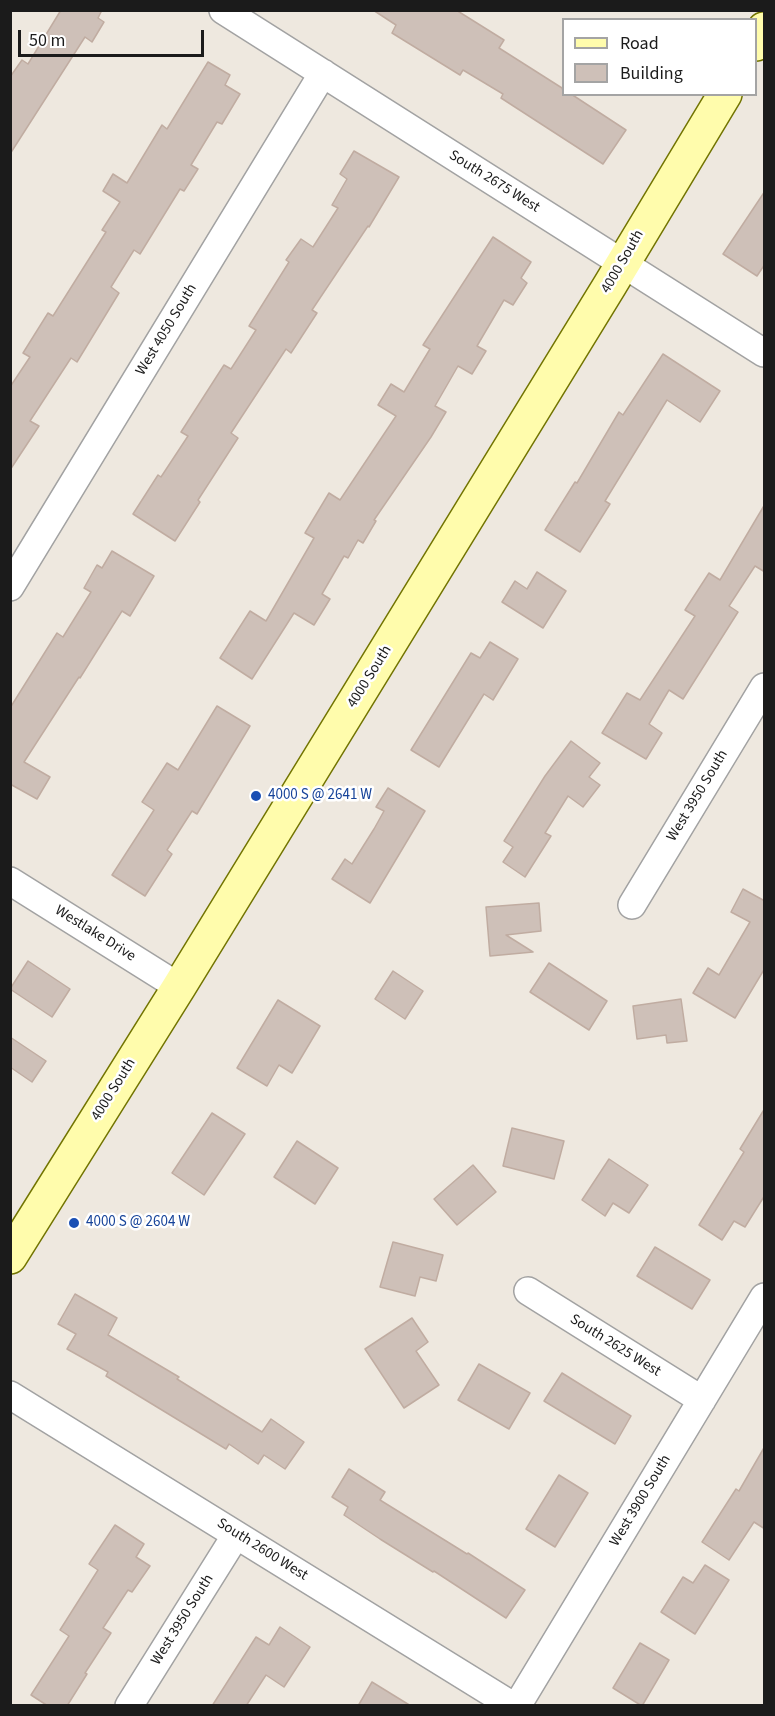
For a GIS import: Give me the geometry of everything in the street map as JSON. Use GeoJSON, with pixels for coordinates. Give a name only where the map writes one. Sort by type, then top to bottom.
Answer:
{"type":"FeatureCollection","features":[{"type":"Feature","properties":{"kind":"street","name":"South 2675 West"},"geometry":{"type":"LineString","coordinates":[[223,10],[765,353]]}},
{"type":"Feature","properties":{"kind":"street"},"geometry":{"type":"LineString","coordinates":[[757,42],[765,29]]}},
{"type":"Feature","properties":{"kind":"street","name":"West 4050 South"},"geometry":{"type":"LineString","coordinates":[[10,587],[323,74]]}},
{"type":"Feature","properties":{"kind":"street","name":"4000 South"},"geometry":{"type":"LineString","coordinates":[[10,1257],[179,987],[724,96]]}},
{"type":"Feature","properties":{"kind":"street","name":"West 3950 South"},"geometry":{"type":"LineString","coordinates":[[632,905],[765,687]]}},
{"type":"Feature","properties":{"kind":"street","name":"Westlake Drive"},"geometry":{"type":"LineString","coordinates":[[10,880],[179,987]]}},
{"type":"Feature","properties":{"kind":"street","name":"South 2625 West"},"geometry":{"type":"LineString","coordinates":[[528,1291],[702,1400]]}},
{"type":"Feature","properties":{"kind":"street","name":"West 3900 South"},"geometry":{"type":"LineString","coordinates":[[515,1706],[765,1298]]}},
{"type":"Feature","properties":{"kind":"street","name":"South 2600 West"},"geometry":{"type":"LineString","coordinates":[[10,1395],[515,1706]]}},
{"type":"Feature","properties":{"kind":"street","name":"West 3950 South"},"geometry":{"type":"LineString","coordinates":[[129,1706],[236,1534]]}},
{"type":"Feature","properties":{"kind":"building"},"geometry":{"type":"Polygon","coordinates":[[[61,10],[102,10],[98,18],[104,22],[92,42],[85,37],[10,154],[10,77],[22,60],[28,64],[61,10]]]}},
{"type":"Feature","properties":{"kind":"building"},"geometry":{"type":"Polygon","coordinates":[[[373,10],[456,10],[504,40],[499,48],[562,88],[562,96],[574,96],[626,130],[603,164],[501,98],[503,94],[463,70],[460,75],[392,33],[396,25],[373,10]]]}},
{"type":"Feature","properties":{"kind":"building"},"geometry":{"type":"Polygon","coordinates":[[[208,62],[230,75],[225,85],[240,94],[222,124],[217,122],[191,165],[198,169],[184,191],[180,189],[140,254],[134,250],[111,287],[119,293],[77,362],[71,358],[30,421],[39,426],[10,470],[10,387],[30,357],[23,353],[48,313],[53,316],[106,232],[102,230],[120,202],[103,191],[113,174],[127,183],[162,125],[167,129],[208,62]]]}},
{"type":"Feature","properties":{"kind":"building"},"geometry":{"type":"Polygon","coordinates":[[[354,151],[399,177],[369,227],[312,310],[317,313],[291,353],[286,349],[231,433],[238,438],[175,541],[133,514],[158,475],[161,477],[188,436],[181,432],[224,365],[231,369],[256,330],[249,326],[289,262],[286,260],[301,239],[313,247],[338,208],[332,205],[347,179],[340,174],[354,151]]]}},
{"type":"Feature","properties":{"kind":"building"},"geometry":{"type":"Polygon","coordinates":[[[765,191],[765,264],[757,276],[723,254],[765,191]]]}},
{"type":"Feature","properties":{"kind":"building"},"geometry":{"type":"Polygon","coordinates":[[[493,237],[531,262],[521,278],[527,283],[513,305],[504,300],[477,346],[486,351],[472,374],[458,366],[435,406],[446,412],[374,520],[376,521],[363,543],[358,540],[348,558],[344,556],[322,594],[330,599],[314,625],[294,613],[252,679],[220,658],[250,611],[266,621],[314,538],[305,533],[329,493],[340,500],[396,416],[378,405],[391,384],[404,392],[430,349],[423,345],[493,237]]]}},
{"type":"Feature","properties":{"kind":"building"},"geometry":{"type":"Polygon","coordinates":[[[663,354],[720,391],[700,422],[667,400],[605,501],[610,504],[580,552],[545,530],[575,482],[577,483],[619,412],[623,415],[663,354]]]}},
{"type":"Feature","properties":{"kind":"building"},"geometry":{"type":"Polygon","coordinates":[[[765,504],[765,572],[755,566],[729,606],[738,612],[683,699],[669,690],[649,724],[662,733],[646,759],[602,733],[627,693],[640,700],[695,616],[685,610],[709,573],[720,580],[765,504]]]}},
{"type":"Feature","properties":{"kind":"building"},"geometry":{"type":"Polygon","coordinates":[[[112,551],[154,576],[130,616],[122,611],[24,762],[50,777],[37,799],[10,784],[10,708],[57,633],[63,637],[91,592],[84,588],[97,565],[102,568],[112,551]]]}},
{"type":"Feature","properties":{"kind":"building"},"geometry":{"type":"Polygon","coordinates":[[[537,572],[566,591],[543,628],[502,602],[515,581],[527,589],[537,572]]]}},
{"type":"Feature","properties":{"kind":"building"},"geometry":{"type":"Polygon","coordinates":[[[490,642],[518,659],[493,700],[484,694],[439,767],[411,750],[471,653],[480,658],[490,642]]]}},
{"type":"Feature","properties":{"kind":"building"},"geometry":{"type":"Polygon","coordinates":[[[217,706],[250,726],[197,814],[192,811],[167,850],[172,854],[145,896],[112,875],[154,810],[142,802],[167,763],[178,770],[217,706]]]}},
{"type":"Feature","properties":{"kind":"building"},"geometry":{"type":"Polygon","coordinates":[[[571,741],[600,763],[589,777],[600,785],[583,807],[568,796],[545,833],[551,836],[525,877],[503,862],[513,847],[504,841],[545,776],[571,741]]]}},
{"type":"Feature","properties":{"kind":"building"},"geometry":{"type":"Polygon","coordinates":[[[388,788],[425,811],[370,903],[332,879],[345,859],[352,864],[374,829],[384,811],[376,807],[388,788]]]}},
{"type":"Feature","properties":{"kind":"building"},"geometry":{"type":"Polygon","coordinates":[[[743,889],[763,900],[765,898],[765,968],[735,1018],[693,993],[708,968],[719,975],[750,922],[731,912],[743,889]]]}},
{"type":"Feature","properties":{"kind":"building"},"geometry":{"type":"Polygon","coordinates":[[[539,903],[541,931],[506,935],[533,952],[490,956],[486,907],[539,903]]]}},
{"type":"Feature","properties":{"kind":"building"},"geometry":{"type":"Polygon","coordinates":[[[28,961],[70,989],[52,1017],[10,989],[28,961]]]}},
{"type":"Feature","properties":{"kind":"building"},"geometry":{"type":"Polygon","coordinates":[[[549,963],[607,1001],[589,1030],[530,992],[549,963]]]}},
{"type":"Feature","properties":{"kind":"building"},"geometry":{"type":"Polygon","coordinates":[[[393,971],[423,991],[405,1019],[375,999],[393,971]]]}},
{"type":"Feature","properties":{"kind":"building"},"geometry":{"type":"Polygon","coordinates":[[[681,999],[687,1041],[667,1043],[666,1035],[637,1039],[633,1006],[681,999]]]}},
{"type":"Feature","properties":{"kind":"building"},"geometry":{"type":"Polygon","coordinates":[[[278,1000],[320,1026],[292,1073],[279,1065],[267,1086],[237,1068],[278,1000]]]}},
{"type":"Feature","properties":{"kind":"building"},"geometry":{"type":"Polygon","coordinates":[[[10,1037],[46,1061],[32,1082],[10,1067],[10,1037]]]}},
{"type":"Feature","properties":{"kind":"building"},"geometry":{"type":"Polygon","coordinates":[[[765,1108],[765,1195],[745,1227],[734,1221],[722,1240],[699,1225],[744,1152],[740,1149],[765,1108]]]}},
{"type":"Feature","properties":{"kind":"building"},"geometry":{"type":"Polygon","coordinates":[[[212,1113],[245,1134],[204,1195],[172,1173],[212,1113]]]}},
{"type":"Feature","properties":{"kind":"building"},"geometry":{"type":"Polygon","coordinates":[[[512,1128],[564,1141],[554,1179],[503,1166],[512,1128]]]}},
{"type":"Feature","properties":{"kind":"building"},"geometry":{"type":"Polygon","coordinates":[[[297,1141],[338,1168],[315,1204],[274,1177],[297,1141]]]}},
{"type":"Feature","properties":{"kind":"building"},"geometry":{"type":"Polygon","coordinates":[[[609,1159],[648,1185],[629,1213],[613,1203],[605,1216],[582,1200],[609,1159]]]}},
{"type":"Feature","properties":{"kind":"building"},"geometry":{"type":"Polygon","coordinates":[[[473,1165],[496,1192],[457,1225],[434,1199],[473,1165]]]}},
{"type":"Feature","properties":{"kind":"building"},"geometry":{"type":"Polygon","coordinates":[[[393,1242],[443,1255],[436,1281],[420,1277],[415,1296],[380,1287],[393,1242]]]}},
{"type":"Feature","properties":{"kind":"building"},"geometry":{"type":"Polygon","coordinates":[[[655,1247],[710,1280],[692,1309],[637,1276],[655,1247]]]}},
{"type":"Feature","properties":{"kind":"building"},"geometry":{"type":"Polygon","coordinates":[[[75,1294],[117,1318],[108,1335],[179,1377],[177,1379],[262,1432],[271,1419],[304,1442],[285,1469],[264,1455],[258,1464],[229,1444],[226,1449],[106,1376],[108,1372],[67,1349],[76,1334],[58,1324],[75,1294]]]}},
{"type":"Feature","properties":{"kind":"building"},"geometry":{"type":"Polygon","coordinates":[[[412,1318],[428,1342],[416,1351],[439,1385],[404,1408],[365,1349],[412,1318]]]}},
{"type":"Feature","properties":{"kind":"building"},"geometry":{"type":"Polygon","coordinates":[[[479,1364],[530,1393],[509,1429],[458,1400],[479,1364]]]}},
{"type":"Feature","properties":{"kind":"building"},"geometry":{"type":"Polygon","coordinates":[[[562,1373],[631,1416],[615,1444],[544,1401],[562,1373]]]}},
{"type":"Feature","properties":{"kind":"building"},"geometry":{"type":"Polygon","coordinates":[[[765,1446],[765,1529],[754,1522],[729,1560],[702,1542],[736,1489],[739,1491],[765,1446]]]}},
{"type":"Feature","properties":{"kind":"building"},"geometry":{"type":"Polygon","coordinates":[[[349,1469],[385,1492],[380,1500],[525,1590],[506,1618],[344,1515],[348,1507],[332,1497],[349,1469]]]}},
{"type":"Feature","properties":{"kind":"building"},"geometry":{"type":"Polygon","coordinates":[[[559,1475],[588,1493],[555,1547],[526,1529],[559,1475]]]}},
{"type":"Feature","properties":{"kind":"building"},"geometry":{"type":"Polygon","coordinates":[[[115,1525],[144,1544],[136,1557],[150,1566],[132,1592],[128,1590],[103,1628],[111,1633],[67,1706],[48,1706],[31,1695],[69,1636],[60,1630],[98,1570],[89,1564],[115,1525]]]}},
{"type":"Feature","properties":{"kind":"building"},"geometry":{"type":"Polygon","coordinates":[[[705,1565],[729,1580],[695,1634],[661,1612],[683,1577],[693,1583],[705,1565]]]}},
{"type":"Feature","properties":{"kind":"building"},"geometry":{"type":"Polygon","coordinates":[[[280,1627],[310,1647],[284,1687],[266,1675],[246,1706],[212,1706],[256,1637],[269,1645],[280,1627]]]}},
{"type":"Feature","properties":{"kind":"building"},"geometry":{"type":"Polygon","coordinates":[[[640,1643],[669,1660],[642,1706],[613,1688],[640,1643]]]}},
{"type":"Feature","properties":{"kind":"building"},"geometry":{"type":"Polygon","coordinates":[[[372,1682],[411,1706],[358,1706],[372,1682]]]}},
{"type":"Feature","properties":{"kind":"place","name":"4000 S @ 2641 W"},"geometry":{"type":"Point","coordinates":[256,796]}},
{"type":"Feature","properties":{"kind":"place","name":"4000 S @ 2604 W"},"geometry":{"type":"Point","coordinates":[74,1223]}}]}
